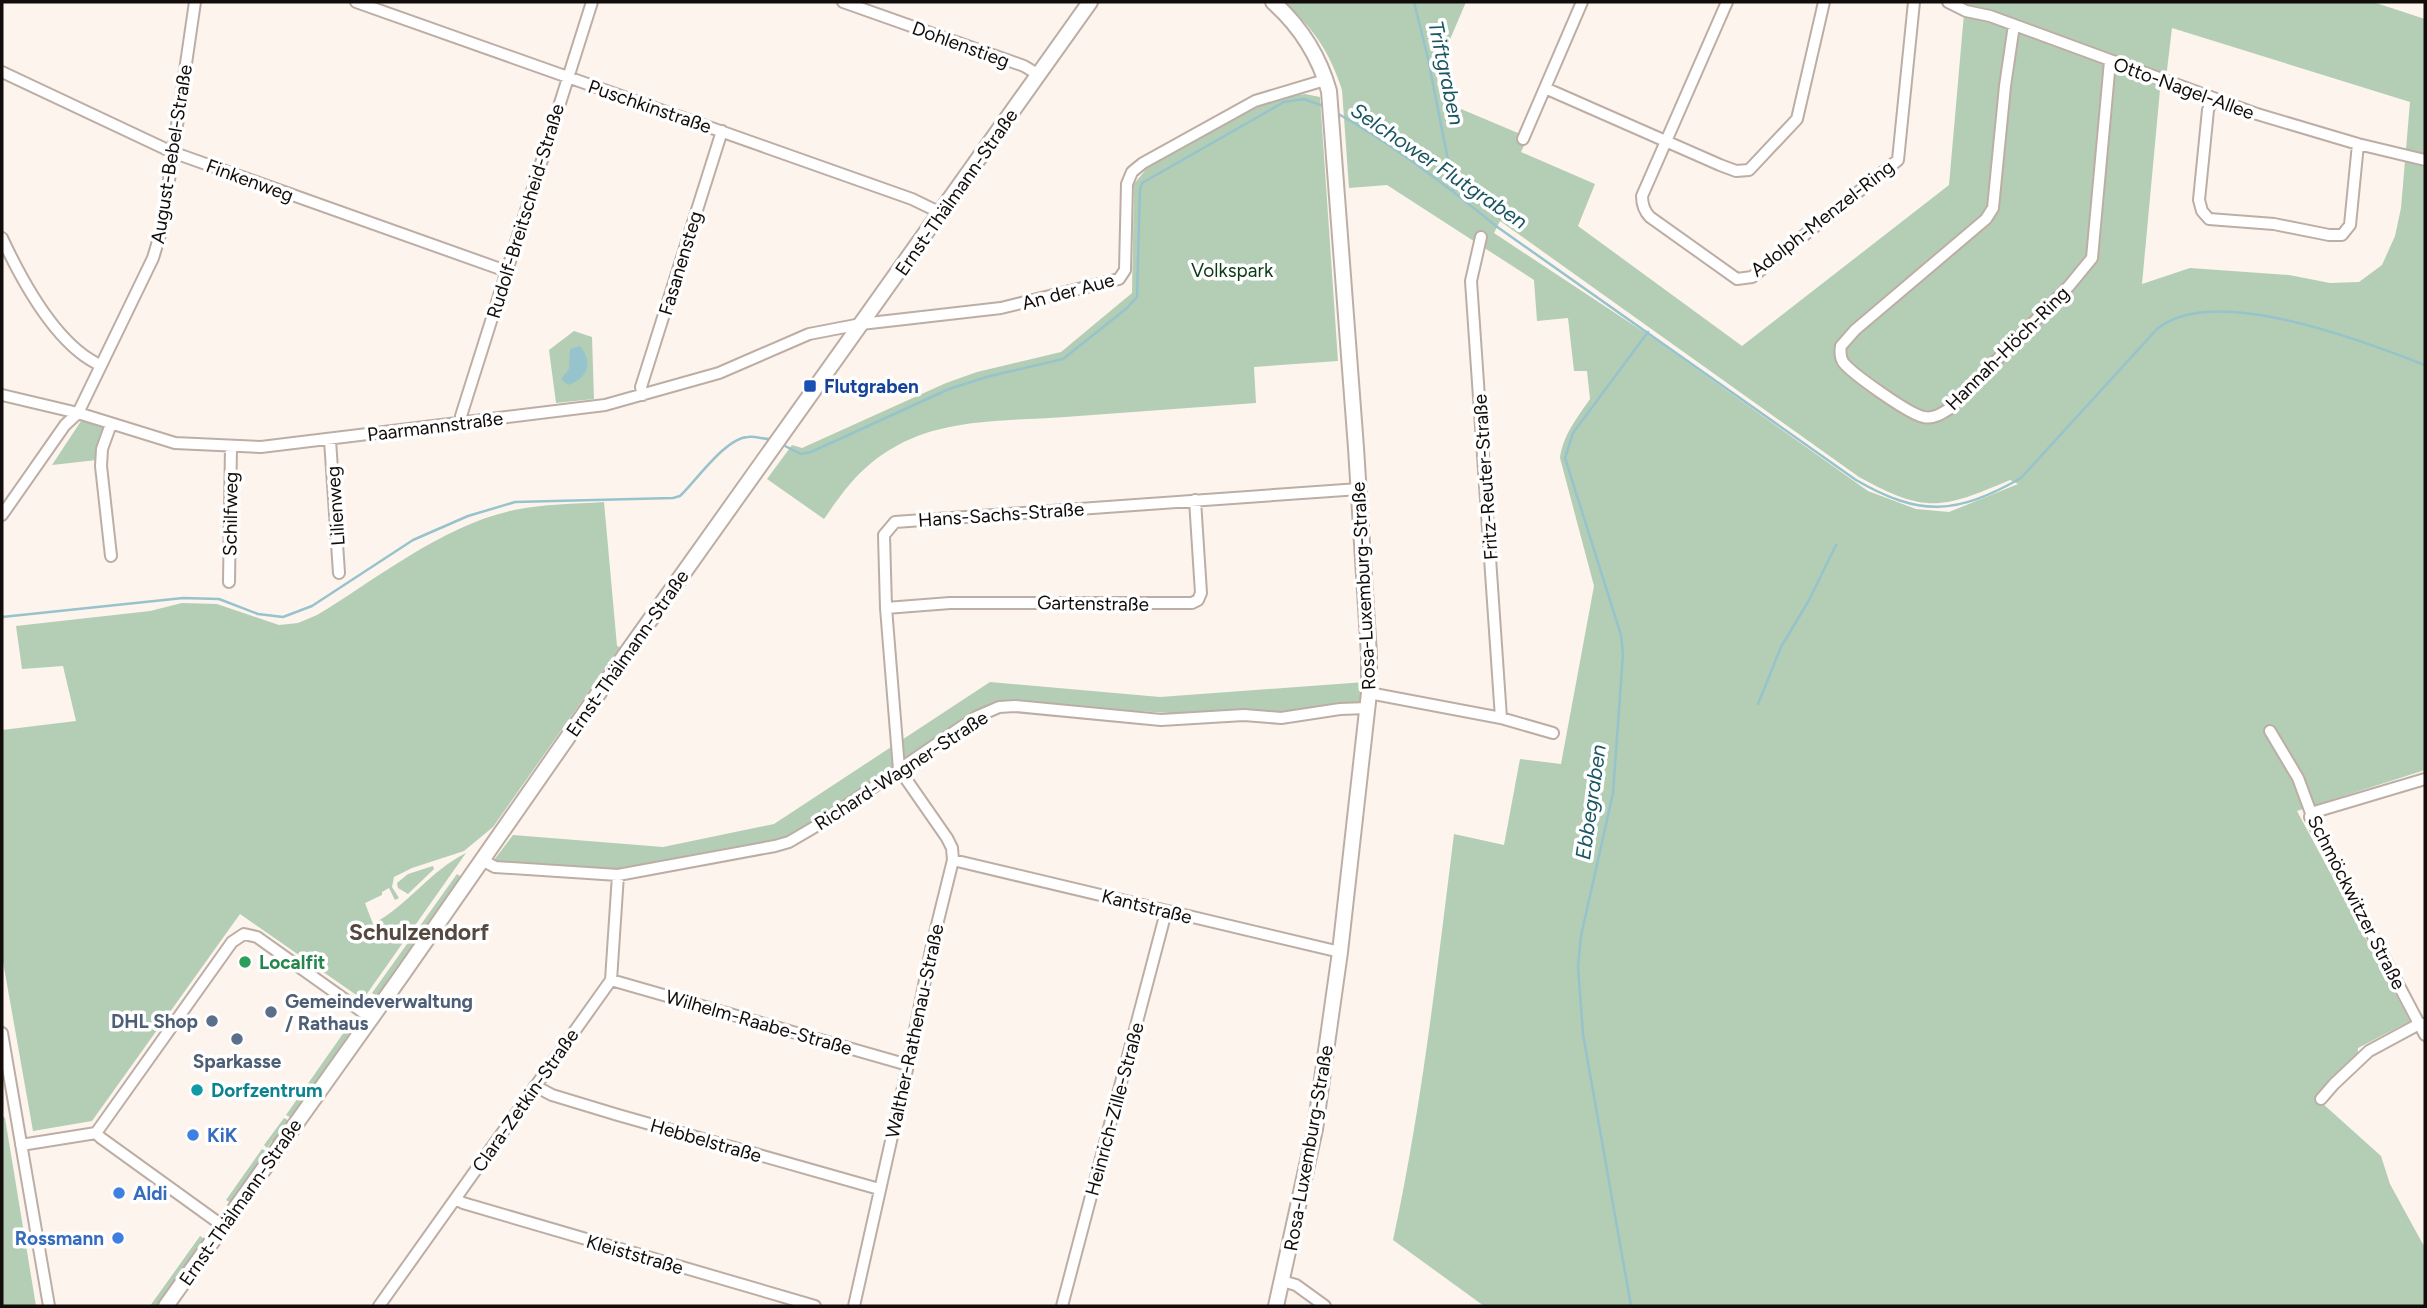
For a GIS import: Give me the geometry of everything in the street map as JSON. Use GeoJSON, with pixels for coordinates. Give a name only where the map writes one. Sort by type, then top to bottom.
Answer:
{"type":"FeatureCollection","features":[{"type":"Feature","properties":{"kind":"street","name":"August-Bebel-Straße"},"geometry":{"type":"LineString","coordinates":[[2,515],[68,422],[78,413],[153,258],[162,228],[195,2]]}},
{"type":"Feature","properties":{"kind":"street","name":"Puschkinstraße"},"geometry":{"type":"LineString","coordinates":[[356,2],[926,204],[942,213]]}},
{"type":"Feature","properties":{"kind":"street","name":"Rudolf-Breitscheid-Straße"},"geometry":{"type":"LineString","coordinates":[[462,422],[461,416],[592,2]]}},
{"type":"Feature","properties":{"kind":"street","name":"Dohlenstieg"},"geometry":{"type":"LineString","coordinates":[[843,2],[1024,66],[1039,75]]}},
{"type":"Feature","properties":{"kind":"street","name":"Ernst-Thälmann-Straße"},"geometry":{"type":"LineString","coordinates":[[166,1306],[623,657],[1090,2]]}},
{"type":"Feature","properties":{"kind":"street","name":"Rosa-Luxemburg-Straße"},"geometry":{"type":"LineString","coordinates":[[1273,2],[1309,45],[1325,80],[1329,97],[1369,656],[1368,701],[1340,952],[1315,1129],[1276,1306]]}},
{"type":"Feature","properties":{"kind":"street"},"geometry":{"type":"LineString","coordinates":[[1523,139],[1582,2]]}},
{"type":"Feature","properties":{"kind":"street","name":"Adolph-Menzel-Ring"},"geometry":{"type":"LineString","coordinates":[[1727,2],[1642,196],[1644,211],[1650,217],[1737,279],[1752,277],[1898,160],[1914,2]]}},
{"type":"Feature","properties":{"kind":"street"},"geometry":{"type":"LineString","coordinates":[[1545,88],[1736,171],[1749,170],[1797,119],[1824,2]]}},
{"type":"Feature","properties":{"kind":"street","name":"Otto-Nagel-Allee"},"geometry":{"type":"LineString","coordinates":[[1948,2],[1966,11],[1990,16],[2287,124],[2425,160]]}},
{"type":"Feature","properties":{"kind":"street","name":"Hannah-Höch-Ring"},"geometry":{"type":"LineString","coordinates":[[2014,25],[2003,96],[1993,208],[1986,219],[1855,330],[1841,346],[1841,358],[1850,369],[1896,403],[1923,417],[1934,417],[1949,409],[2083,272],[2092,258],[2110,61]]}},
{"type":"Feature","properties":{"kind":"street","name":"Finkenweg"},"geometry":{"type":"LineString","coordinates":[[2,72],[172,152],[506,271]]}},
{"type":"Feature","properties":{"kind":"street","name":"An der Aue"},"geometry":{"type":"LineString","coordinates":[[861,324],[1001,308],[1119,279],[1125,270],[1127,184],[1132,172],[1143,163],[1255,102],[1325,80]]}},
{"type":"Feature","properties":{"kind":"street"},"geometry":{"type":"LineString","coordinates":[[2213,98],[2208,110],[2199,200],[2202,211],[2209,219],[2274,223],[2329,236],[2342,235],[2350,225],[2358,144]]}},
{"type":"Feature","properties":{"kind":"street","name":"Fasanensteg"},"geometry":{"type":"LineString","coordinates":[[643,395],[641,387],[722,131]]}},
{"type":"Feature","properties":{"kind":"street","name":"Fritz-Reuter-Straße"},"geometry":{"type":"LineString","coordinates":[[1481,237],[1471,285],[1501,718]]}},
{"type":"Feature","properties":{"kind":"street"},"geometry":{"type":"LineString","coordinates":[[2,238],[36,301],[54,327],[100,365]]}},
{"type":"Feature","properties":{"kind":"street","name":"Paarmannstraße"},"geometry":{"type":"LineString","coordinates":[[2,395],[78,413],[176,443],[261,447],[605,405],[719,373],[809,334],[861,324]]}},
{"type":"Feature","properties":{"kind":"street"},"geometry":{"type":"LineString","coordinates":[[111,424],[102,449],[101,466],[111,556]]}},
{"type":"Feature","properties":{"kind":"street","name":"Lilienweg"},"geometry":{"type":"LineString","coordinates":[[330,440],[339,573]]}},
{"type":"Feature","properties":{"kind":"street","name":"Schilfweg"},"geometry":{"type":"LineString","coordinates":[[229,582],[231,446]]}},
{"type":"Feature","properties":{"kind":"street","name":"Hans-Sachs-Straße"},"geometry":{"type":"LineString","coordinates":[[900,769],[886,608],[884,536],[895,522],[1359,489]]}},
{"type":"Feature","properties":{"kind":"street","name":"Gartenstraße"},"geometry":{"type":"LineString","coordinates":[[886,608],[949,603],[1192,603],[1198,600],[1201,593],[1195,500]]}},
{"type":"Feature","properties":{"kind":"street","name":"Richard-Wagner-Straße"},"geometry":{"type":"LineString","coordinates":[[482,860],[495,867],[618,875],[761,850],[789,842],[976,717],[1003,706],[1161,720],[1244,715],[1282,718],[1340,709],[1368,701],[1501,718],[1553,733]]}},
{"type":"Feature","properties":{"kind":"street","name":"Schmöckwitzer Straße"},"geometry":{"type":"LineString","coordinates":[[2270,732],[2298,778],[2313,822],[2422,1024],[2425,1035]]}},
{"type":"Feature","properties":{"kind":"street"},"geometry":{"type":"LineString","coordinates":[[900,769],[947,838],[952,848],[953,860]]}},
{"type":"Feature","properties":{"kind":"street"},"geometry":{"type":"LineString","coordinates":[[2311,813],[2425,779]]}},
{"type":"Feature","properties":{"kind":"street","name":"Kantstraße"},"geometry":{"type":"LineString","coordinates":[[953,860],[1340,952]]}},
{"type":"Feature","properties":{"kind":"street","name":"Walther-Rathenau-Straße"},"geometry":{"type":"LineString","coordinates":[[854,1306],[953,860]]}},
{"type":"Feature","properties":{"kind":"street"},"geometry":{"type":"LineString","coordinates":[[611,980],[618,875]]}},
{"type":"Feature","properties":{"kind":"street","name":"Heinrich-Zille-Straße"},"geometry":{"type":"LineString","coordinates":[[1062,1306],[1166,912]]}},
{"type":"Feature","properties":{"kind":"street"},"geometry":{"type":"LineString","coordinates":[[21,1145],[96,1133],[232,942],[244,934],[257,937],[371,1018]]}},
{"type":"Feature","properties":{"kind":"street","name":"Wilhelm-Raabe-Straße"},"geometry":{"type":"LineString","coordinates":[[611,980],[908,1065]]}},
{"type":"Feature","properties":{"kind":"street","name":"Clara-Zetkin-Straße"},"geometry":{"type":"LineString","coordinates":[[379,1306],[611,980]]}},
{"type":"Feature","properties":{"kind":"street"},"geometry":{"type":"LineString","coordinates":[[2321,1099],[2369,1051],[2422,1024]]}},
{"type":"Feature","properties":{"kind":"street"},"geometry":{"type":"LineString","coordinates":[[2,1033],[49,1306]]}},
{"type":"Feature","properties":{"kind":"street","name":"Hebbelstraße"},"geometry":{"type":"LineString","coordinates":[[535,1086],[552,1095],[618,1115],[879,1189]]}},
{"type":"Feature","properties":{"kind":"street"},"geometry":{"type":"LineString","coordinates":[[96,1133],[223,1226]]}},
{"type":"Feature","properties":{"kind":"street","name":"Kleiststraße"},"geometry":{"type":"LineString","coordinates":[[456,1199],[815,1306]]}},
{"type":"Feature","properties":{"kind":"street"},"geometry":{"type":"LineString","coordinates":[[1282,1281],[1296,1285],[1325,1306]]}},
{"type":"Feature","properties":{"kind":"green space"},"geometry":{"type":"Polygon","coordinates":[[[1284,2],[1466,2],[1436,72],[1442,101],[1518,133],[1527,139],[1521,152],[1595,184],[1578,226],[1742,346],[1949,185],[1965,2],[2373,2],[2425,19],[2425,770],[2297,811],[2410,1021],[2358,1048],[2357,1067],[2322,1103],[2381,1156],[2390,1184],[2425,1248],[2425,1306],[1484,1306],[1393,1240],[1421,1089],[1454,834],[1504,845],[1520,759],[1561,764],[1594,586],[1560,458],[1567,434],[1590,399],[1587,371],[1574,371],[1568,318],[1537,321],[1534,280],[1387,185],[1349,188],[1342,90],[1326,52],[1312,31],[1284,2]],[[2172,28],[2167,70],[2160,90],[2142,284],[2190,268],[2289,275],[2330,283],[2359,282],[2382,265],[2395,236],[2401,208],[2410,102],[2172,28]],[[1500,221],[1494,233],[1653,338],[1868,491],[1916,509],[1949,512],[2018,484],[2010,480],[1967,497],[1934,503],[1918,502],[1882,489],[1859,477],[1500,221]]]}},
{"type":"Feature","properties":{"kind":"green space","name":"Volkspark"},"geometry":{"type":"Polygon","coordinates":[[[1305,94],[1320,97],[1338,361],[1254,367],[1256,403],[980,422],[917,436],[874,460],[848,486],[824,519],[767,479],[792,445],[802,448],[946,383],[977,372],[1061,352],[1132,293],[1134,184],[1148,167],[1245,113],[1266,104],[1305,94]]]}},
{"type":"Feature","properties":{"kind":"green space"},"geometry":{"type":"Polygon","coordinates":[[[574,331],[592,337],[594,399],[556,403],[549,350],[574,331]]]}},
{"type":"Feature","properties":{"kind":"green space"},"geometry":{"type":"Polygon","coordinates":[[[81,421],[104,425],[97,460],[52,465],[81,421]]]}},
{"type":"Feature","properties":{"kind":"green space"},"geometry":{"type":"Polygon","coordinates":[[[604,502],[617,646],[620,647],[493,827],[464,851],[412,868],[394,877],[392,887],[399,898],[395,900],[389,888],[382,892],[382,895],[365,903],[373,924],[441,869],[466,853],[364,998],[240,914],[92,1121],[33,1131],[2,956],[2,730],[76,721],[63,666],[22,669],[16,626],[150,611],[182,603],[217,604],[279,625],[298,623],[317,615],[437,540],[488,517],[537,506],[604,502]]]}},
{"type":"Feature","properties":{"kind":"green space"},"geometry":{"type":"Polygon","coordinates":[[[990,682],[1160,697],[1365,682],[1362,699],[1356,704],[1293,714],[1186,714],[1002,703],[789,837],[766,844],[618,871],[494,860],[513,835],[663,847],[774,824],[990,682]]]}},
{"type":"Feature","properties":{"kind":"green space"},"geometry":{"type":"Polygon","coordinates":[[[433,866],[434,869],[408,894],[398,888],[397,883],[408,874],[433,866]]]}},
{"type":"Feature","properties":{"kind":"green space"},"geometry":{"type":"Polygon","coordinates":[[[457,874],[463,878],[379,998],[372,993],[457,874]]]}},
{"type":"Feature","properties":{"kind":"green space"},"geometry":{"type":"Polygon","coordinates":[[[349,1025],[355,1029],[352,1037],[293,1119],[286,1115],[349,1025]]]}},
{"type":"Feature","properties":{"kind":"green space"},"geometry":{"type":"Polygon","coordinates":[[[2,1115],[5,1118],[36,1306],[2,1306],[2,1115]]]}},
{"type":"Feature","properties":{"kind":"green space"},"geometry":{"type":"Polygon","coordinates":[[[284,1118],[291,1122],[276,1143],[272,1141],[267,1148],[264,1145],[284,1118]]]}},
{"type":"Feature","properties":{"kind":"green space"},"geometry":{"type":"Polygon","coordinates":[[[262,1149],[269,1153],[233,1204],[226,1200],[262,1149]]]}},
{"type":"Feature","properties":{"kind":"green space"},"geometry":{"type":"Polygon","coordinates":[[[200,1236],[206,1240],[160,1306],[150,1306],[200,1236]]]}},
{"type":"Feature","properties":{"kind":"water"},"geometry":{"type":"Polygon","coordinates":[[[580,346],[587,358],[586,370],[580,379],[568,385],[561,379],[569,369],[570,349],[580,346]]]}},
{"type":"Feature","properties":{"kind":"waterway","name":"Triftgraben"},"geometry":{"type":"LineString","coordinates":[[1414,2],[1454,190]]}},
{"type":"Feature","properties":{"kind":"waterway","name":"Selchower Flutgraben"},"geometry":{"type":"LineString","coordinates":[[783,445],[801,454],[811,452],[949,389],[990,376],[1063,359],[1137,297],[1142,183],[1284,102],[1304,99],[1326,107]]}},
{"type":"Feature","properties":{"kind":"waterway","name":"Selchower Flutgraben"},"geometry":{"type":"LineString","coordinates":[[1335,112],[1418,165],[1496,226],[1856,480],[1879,492],[1919,505],[1957,505],[1977,499],[2021,478],[2157,329],[2182,316],[2214,312],[2251,314],[2290,321],[2365,343],[2425,365]]}},
{"type":"Feature","properties":{"kind":"waterway","name":"Ebbegraben"},"geometry":{"type":"LineString","coordinates":[[1631,1306],[1583,1034],[1578,967],[1581,936],[1613,793],[1623,654],[1621,635],[1565,458],[1573,433],[1648,332]]}},
{"type":"Feature","properties":{"kind":"waterway","name":"Selchower Flutgraben"},"geometry":{"type":"LineString","coordinates":[[2,617],[183,598],[219,599],[258,614],[283,617],[312,606],[413,540],[468,516],[515,502],[673,498],[680,496],[711,461],[739,439],[770,439]]}},
{"type":"Feature","properties":{"kind":"waterway"},"geometry":{"type":"LineString","coordinates":[[1758,704],[1781,647],[1808,602],[1836,545]]}},
{"type":"Feature","properties":{"kind":"place","name":"Flutgraben"},"geometry":{"type":"Point","coordinates":[810,386]}},
{"type":"Feature","properties":{"kind":"place","name":"Localfit"},"geometry":{"type":"Point","coordinates":[245,962]}},
{"type":"Feature","properties":{"kind":"place","name":"Gemeindeverwaltung / Rathaus"},"geometry":{"type":"Point","coordinates":[271,1012]}},
{"type":"Feature","properties":{"kind":"place","name":"DHL Shop"},"geometry":{"type":"Point","coordinates":[212,1021]}},
{"type":"Feature","properties":{"kind":"place","name":"Sparkasse"},"geometry":{"type":"Point","coordinates":[237,1039]}},
{"type":"Feature","properties":{"kind":"place","name":"Dorfzentrum"},"geometry":{"type":"Point","coordinates":[197,1090]}},
{"type":"Feature","properties":{"kind":"place","name":"KiK"},"geometry":{"type":"Point","coordinates":[193,1135]}},
{"type":"Feature","properties":{"kind":"place","name":"Aldi"},"geometry":{"type":"Point","coordinates":[119,1193]}},
{"type":"Feature","properties":{"kind":"place","name":"Rossmann"},"geometry":{"type":"Point","coordinates":[118,1238]}},
{"type":"Feature","properties":{"kind":"district","name":"Schulzendorf"},"geometry":{"type":"Point","coordinates":[419,932]}}]}
